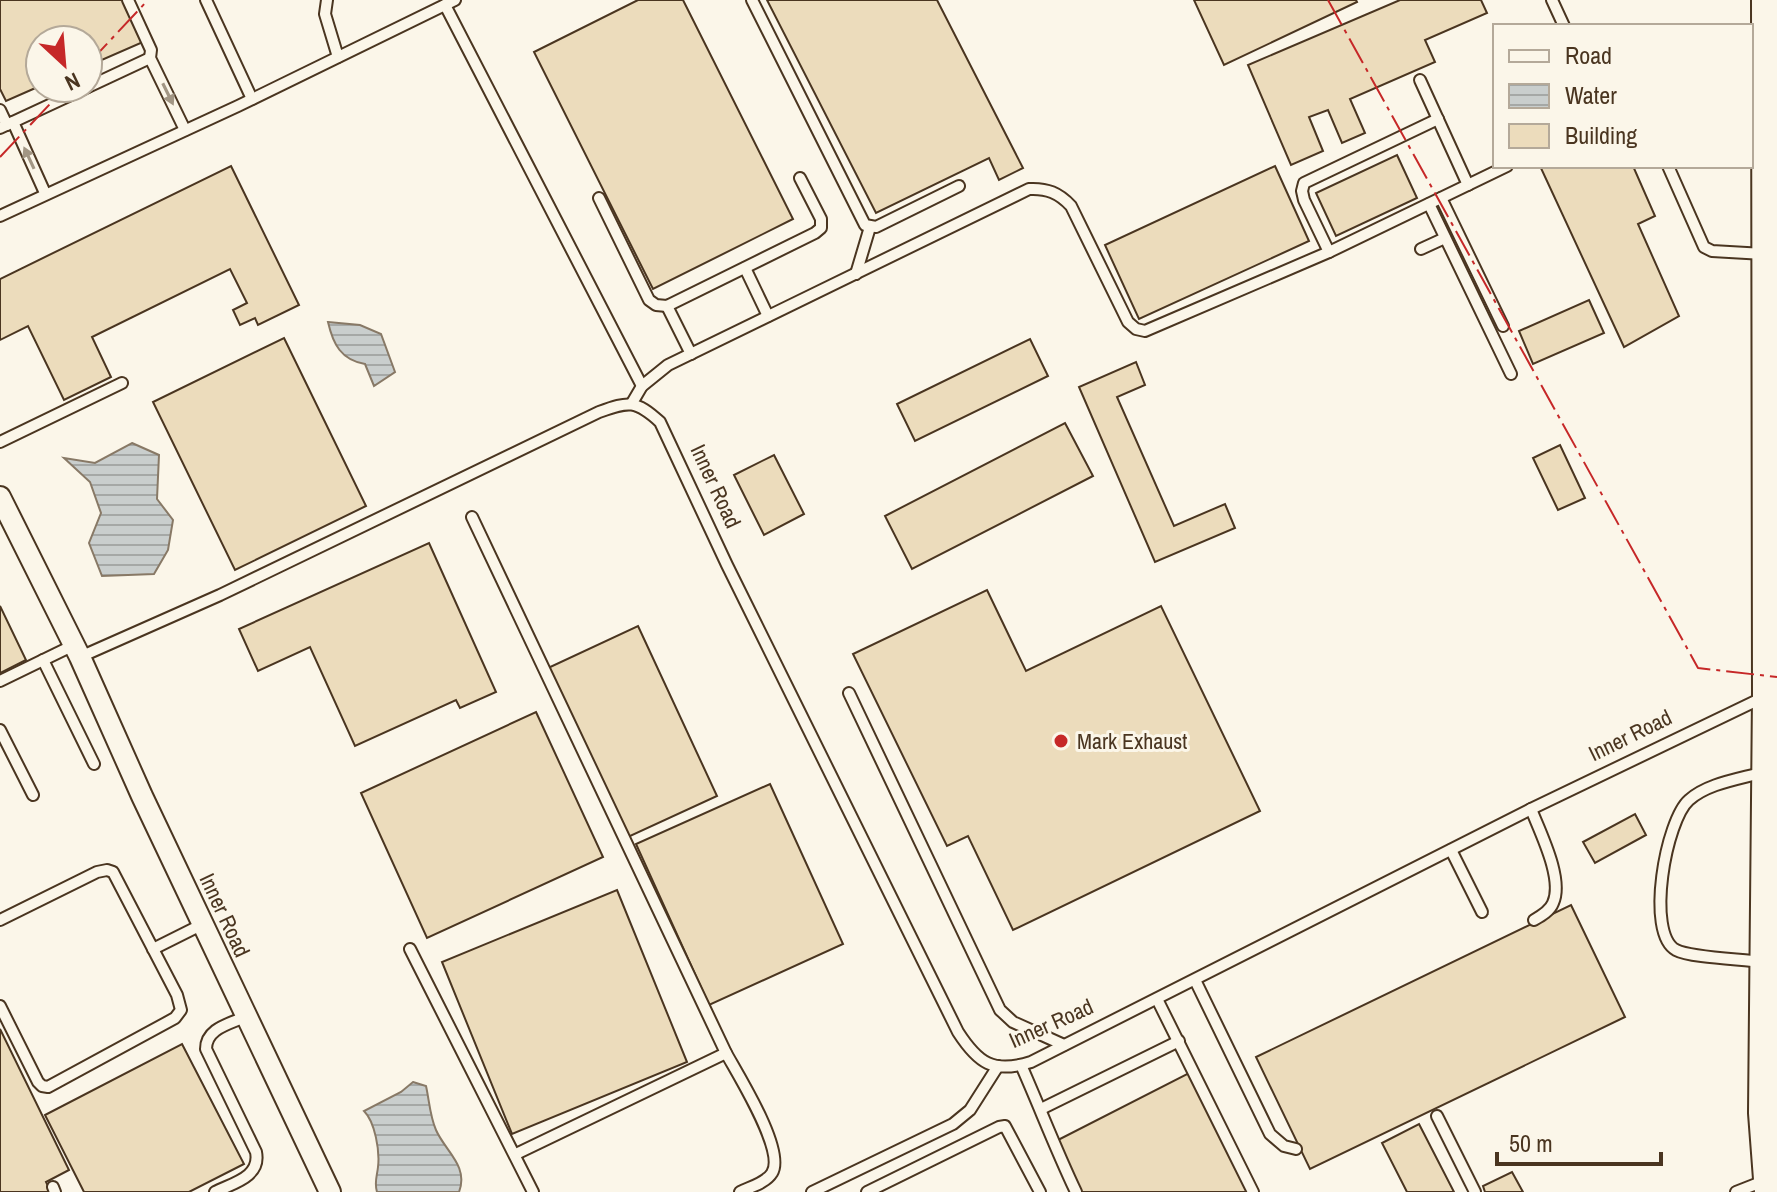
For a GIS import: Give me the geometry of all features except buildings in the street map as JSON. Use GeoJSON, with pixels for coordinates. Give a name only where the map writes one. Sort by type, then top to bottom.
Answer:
{"type":"FeatureCollection","features":[{"type":"Feature","properties":{"kind":"main road"},"geometry":{"type":"LineString","coordinates":[[1766,0],[1758,43],[1766,254],[1767,696],[1763,1113],[1769,1186]]}},
{"type":"Feature","properties":{"kind":"street","name":"Inner Road"},"geometry":{"type":"LineString","coordinates":[[0,497],[77,651],[330,1192]]}},
{"type":"Feature","properties":{"kind":"lane"},"geometry":{"type":"LineString","coordinates":[[128,0],[151,50],[150,58],[185,130]]}},
{"type":"Feature","properties":{"kind":"lane"},"geometry":{"type":"LineString","coordinates":[[206,0],[252,99]]}},
{"type":"Feature","properties":{"kind":"lane"},"geometry":{"type":"LineString","coordinates":[[327,0],[325,14],[338,57]]}},
{"type":"Feature","properties":{"kind":"lane"},"geometry":{"type":"LineString","coordinates":[[752,0],[865,225],[876,227],[959,186]]}},
{"type":"Feature","properties":{"kind":"lane"},"geometry":{"type":"LineString","coordinates":[[1552,0],[1563,24]]}},
{"type":"Feature","properties":{"kind":"lane"},"geometry":{"type":"LineString","coordinates":[[0,216],[252,99],[450,2],[642,386]]}},
{"type":"Feature","properties":{"kind":"lane"},"geometry":{"type":"LineString","coordinates":[[104,80],[150,58]]}},
{"type":"Feature","properties":{"kind":"lane"},"geometry":{"type":"LineString","coordinates":[[1420,80],[1468,185]]}},
{"type":"Feature","properties":{"kind":"lane"},"geometry":{"type":"LineString","coordinates":[[7,125],[52,104]]}},
{"type":"Feature","properties":{"kind":"lane"},"geometry":{"type":"LineString","coordinates":[[0,110],[45,193]]}},
{"type":"Feature","properties":{"kind":"lane"},"geometry":{"type":"LineString","coordinates":[[1329,252],[1304,200],[1304,183],[1438,119]]}},
{"type":"Feature","properties":{"kind":"lane"},"geometry":{"type":"LineString","coordinates":[[0,681],[43,660],[77,651],[220,595],[599,412],[632,403],[642,386],[668,365],[1029,189],[1061,195],[1071,206],[1128,322],[1136,329],[1145,331],[1329,252],[1503,168]]}},
{"type":"Feature","properties":{"kind":"lane"},"geometry":{"type":"LineString","coordinates":[[1669,168],[1704,247],[1712,251],[1766,254]]}},
{"type":"Feature","properties":{"kind":"lane"},"geometry":{"type":"LineString","coordinates":[[599,198],[649,300],[656,305],[667,306],[807,238],[821,228],[821,219],[800,178]]}},
{"type":"Feature","properties":{"kind":"lane"},"geometry":{"type":"LineString","coordinates":[[1441,198],[1503,326]]}},
{"type":"Feature","properties":{"kind":"lane"},"geometry":{"type":"LineString","coordinates":[[1429,204],[1511,374]]}},
{"type":"Feature","properties":{"kind":"lane"},"geometry":{"type":"LineString","coordinates":[[856,274],[870,227]]}},
{"type":"Feature","properties":{"kind":"lane"},"geometry":{"type":"LineString","coordinates":[[1421,249],[1445,238]]}},
{"type":"Feature","properties":{"kind":"lane"},"geometry":{"type":"LineString","coordinates":[[745,268],[768,316]]}},
{"type":"Feature","properties":{"kind":"lane"},"geometry":{"type":"LineString","coordinates":[[667,306],[691,354]]}},
{"type":"Feature","properties":{"kind":"lane"},"geometry":{"type":"LineString","coordinates":[[0,442],[122,383]]}},
{"type":"Feature","properties":{"kind":"lane","name":"Inner Road"},"geometry":{"type":"LineString","coordinates":[[632,403],[643,407],[660,422],[727,565],[958,1032],[976,1058],[998,1066],[1021,1065],[1064,1045],[1531,809],[1767,696]]}},
{"type":"Feature","properties":{"kind":"lane"},"geometry":{"type":"LineString","coordinates":[[472,517],[726,1053],[766,1130],[775,1165],[767,1178],[740,1192]]}},
{"type":"Feature","properties":{"kind":"lane"},"geometry":{"type":"LineString","coordinates":[[43,660],[94,764]]}},
{"type":"Feature","properties":{"kind":"lane"},"geometry":{"type":"LineString","coordinates":[[849,693],[1000,1010],[1013,1022],[1064,1045]]}},
{"type":"Feature","properties":{"kind":"lane"},"geometry":{"type":"LineString","coordinates":[[0,730],[33,795]]}},
{"type":"Feature","properties":{"kind":"lane"},"geometry":{"type":"LineString","coordinates":[[1763,962],[1677,951],[1665,937],[1662,924],[1663,868],[1671,831],[1680,810],[1701,791],[1766,771]]}},
{"type":"Feature","properties":{"kind":"lane"},"geometry":{"type":"LineString","coordinates":[[1531,809],[1554,869],[1556,886],[1553,903],[1534,920]]}},
{"type":"Feature","properties":{"kind":"lane"},"geometry":{"type":"LineString","coordinates":[[1451,850],[1482,912]]}},
{"type":"Feature","properties":{"kind":"lane"},"geometry":{"type":"LineString","coordinates":[[0,920],[88,876],[107,870],[117,877],[180,1004],[179,1014],[52,1086],[42,1086],[38,1082],[0,1006]]}},
{"type":"Feature","properties":{"kind":"lane"},"geometry":{"type":"LineString","coordinates":[[153,949],[203,924]]}},
{"type":"Feature","properties":{"kind":"lane"},"geometry":{"type":"LineString","coordinates":[[410,949],[533,1192]]}},
{"type":"Feature","properties":{"kind":"lane"},"geometry":{"type":"LineString","coordinates":[[1195,980],[1270,1134],[1284,1146],[1296,1149]]}},
{"type":"Feature","properties":{"kind":"lane"},"geometry":{"type":"LineString","coordinates":[[1157,999],[1253,1192]]}},
{"type":"Feature","properties":{"kind":"lane"},"geometry":{"type":"LineString","coordinates":[[215,1192],[253,1172],[258,1161],[206,1049],[206,1039],[211,1033],[247,1016]]}},
{"type":"Feature","properties":{"kind":"lane"},"geometry":{"type":"LineString","coordinates":[[1041,1109],[1179,1041]]}},
{"type":"Feature","properties":{"kind":"lane"},"geometry":{"type":"LineString","coordinates":[[516,1154],[726,1053]]}},
{"type":"Feature","properties":{"kind":"lane"},"geometry":{"type":"LineString","coordinates":[[1021,1065],[1076,1192]]}},
{"type":"Feature","properties":{"kind":"lane"},"geometry":{"type":"LineString","coordinates":[[812,1192],[836,1187],[950,1126],[970,1110],[998,1066]]}},
{"type":"Feature","properties":{"kind":"lane"},"geometry":{"type":"LineString","coordinates":[[1437,1116],[1475,1192]]}},
{"type":"Feature","properties":{"kind":"lane"},"geometry":{"type":"LineString","coordinates":[[950,1126],[960,1146]]}},
{"type":"Feature","properties":{"kind":"lane"},"geometry":{"type":"LineString","coordinates":[[867,1192],[1005,1126],[1040,1192]]}},
{"type":"Feature","properties":{"kind":"lane"},"geometry":{"type":"LineString","coordinates":[[1736,1192],[1769,1186]]}},
{"type":"Feature","properties":{"kind":"water"},"geometry":{"type":"Polygon","coordinates":[[[328,322],[360,325],[381,334],[395,372],[374,386],[365,364],[350,359],[339,350],[328,322]]]}},
{"type":"Feature","properties":{"kind":"water"},"geometry":{"type":"Polygon","coordinates":[[[132,443],[159,455],[157,499],[173,520],[168,550],[154,574],[102,576],[89,543],[101,513],[90,482],[64,458],[95,463],[132,443]]]}},
{"type":"Feature","properties":{"kind":"water"},"geometry":{"type":"Polygon","coordinates":[[[413,1082],[426,1086],[436,1130],[461,1174],[459,1192],[377,1192],[377,1145],[374,1129],[364,1111],[401,1092],[413,1082]]]}},
{"type":"Feature","properties":{"kind":"power"},"geometry":{"type":"LineString","coordinates":[[104,47],[148,0]]}},
{"type":"Feature","properties":{"kind":"power"},"geometry":{"type":"LineString","coordinates":[[1328,0],[1698,668],[1777,677]]}},
{"type":"Feature","properties":{"kind":"power"},"geometry":{"type":"LineString","coordinates":[[0,157],[50,104]]}},
{"type":"Feature","properties":{"kind":"place","name":"Mark Exhaust"},"geometry":{"type":"Point","coordinates":[1061,741]}}]}
